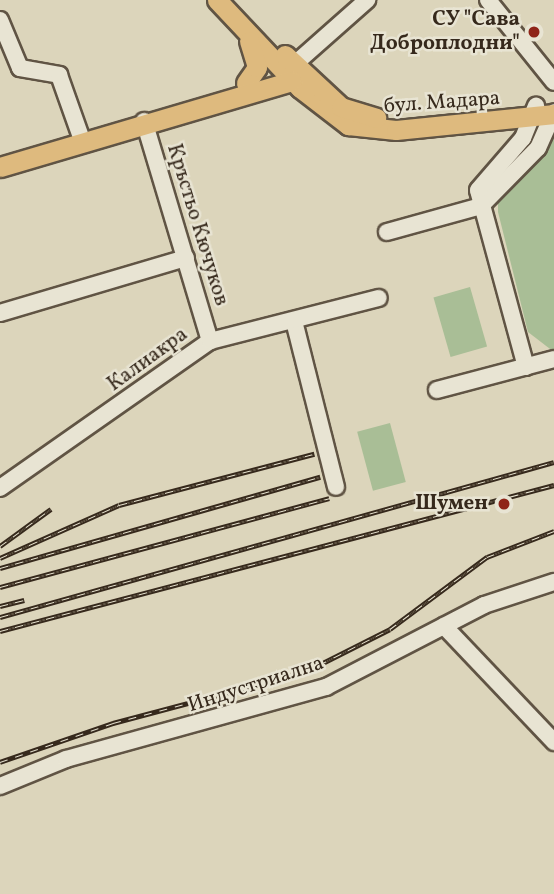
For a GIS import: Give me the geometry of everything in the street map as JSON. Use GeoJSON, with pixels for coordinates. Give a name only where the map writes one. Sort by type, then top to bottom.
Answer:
{"type":"FeatureCollection","features":[{"type":"Feature","properties":{"kind":"main road"},"geometry":{"type":"LineString","coordinates":[[216,0],[244,31],[295,73]]}},
{"type":"Feature","properties":{"kind":"main road"},"geometry":{"type":"LineString","coordinates":[[225,0],[295,73]]}},
{"type":"Feature","properties":{"kind":"main road"},"geometry":{"type":"LineString","coordinates":[[244,31],[257,58],[246,83]]}},
{"type":"Feature","properties":{"kind":"main road"},"geometry":{"type":"LineString","coordinates":[[144,121],[246,83],[295,73]]}},
{"type":"Feature","properties":{"kind":"main road"},"geometry":{"type":"LineString","coordinates":[[0,167],[295,73]]}},
{"type":"Feature","properties":{"kind":"main road","name":"бул. Мадара"},"geometry":{"type":"LineString","coordinates":[[295,73],[333,118],[361,129],[547,110]]}},
{"type":"Feature","properties":{"kind":"street"},"geometry":{"type":"LineString","coordinates":[[295,73],[368,0]]}},
{"type":"Feature","properties":{"kind":"street"},"geometry":{"type":"LineString","coordinates":[[488,0],[554,82]]}},
{"type":"Feature","properties":{"kind":"street"},"geometry":{"type":"LineString","coordinates":[[0,20],[20,68],[59,75],[82,140]]}},
{"type":"Feature","properties":{"kind":"street"},"geometry":{"type":"LineString","coordinates":[[526,367],[481,206],[480,183],[547,110]]}},
{"type":"Feature","properties":{"kind":"street","name":"Кръстьо Кючуков"},"geometry":{"type":"LineString","coordinates":[[144,121],[210,341]]}},
{"type":"Feature","properties":{"kind":"street"},"geometry":{"type":"LineString","coordinates":[[387,232],[481,206]]}},
{"type":"Feature","properties":{"kind":"street"},"geometry":{"type":"LineString","coordinates":[[0,313],[186,258]]}},
{"type":"Feature","properties":{"kind":"street","name":"Калиакра"},"geometry":{"type":"LineString","coordinates":[[0,488],[210,341],[379,298]]}},
{"type":"Feature","properties":{"kind":"street"},"geometry":{"type":"LineString","coordinates":[[294,321],[336,487]]}},
{"type":"Feature","properties":{"kind":"street"},"geometry":{"type":"LineString","coordinates":[[438,390],[554,359]]}},
{"type":"Feature","properties":{"kind":"street","name":"Индустриална"},"geometry":{"type":"LineString","coordinates":[[0,786],[66,759],[295,698],[484,605],[554,582]]}},
{"type":"Feature","properties":{"kind":"street"},"geometry":{"type":"LineString","coordinates":[[444,626],[554,742]]}},
{"type":"Feature","properties":{"kind":"green space"},"geometry":{"type":"Polygon","coordinates":[[[554,133],[554,352],[528,332],[498,212],[498,195],[554,133]]]}},
{"type":"Feature","properties":{"kind":"green space"},"geometry":{"type":"Polygon","coordinates":[[[470,287],[487,347],[451,357],[433,297],[470,287]]]}},
{"type":"Feature","properties":{"kind":"green space"},"geometry":{"type":"Polygon","coordinates":[[[390,423],[406,482],[373,491],[357,432],[390,423]]]}},
{"type":"Feature","properties":{"kind":"railway"},"geometry":{"type":"LineString","coordinates":[[0,558],[119,505],[314,454]]}},
{"type":"Feature","properties":{"kind":"railway"},"geometry":{"type":"LineString","coordinates":[[0,617],[554,462]]}},
{"type":"Feature","properties":{"kind":"railway"},"geometry":{"type":"LineString","coordinates":[[0,568],[320,477]]}},
{"type":"Feature","properties":{"kind":"railway"},"geometry":{"type":"LineString","coordinates":[[0,631],[554,485]]}},
{"type":"Feature","properties":{"kind":"railway"},"geometry":{"type":"LineString","coordinates":[[0,587],[329,498]]}},
{"type":"Feature","properties":{"kind":"railway"},"geometry":{"type":"LineString","coordinates":[[0,546],[51,509]]}},
{"type":"Feature","properties":{"kind":"railway"},"geometry":{"type":"LineString","coordinates":[[0,762],[113,723],[305,672],[390,629],[487,557],[554,531]]}},
{"type":"Feature","properties":{"kind":"railway"},"geometry":{"type":"LineString","coordinates":[[0,606],[24,600]]}},
{"type":"Feature","properties":{"kind":"place","name":"СУ \"Сава Доброплодни\""},"geometry":{"type":"Point","coordinates":[534,32]}},
{"type":"Feature","properties":{"kind":"place","name":"Шумен"},"geometry":{"type":"Point","coordinates":[504,504]}}]}
